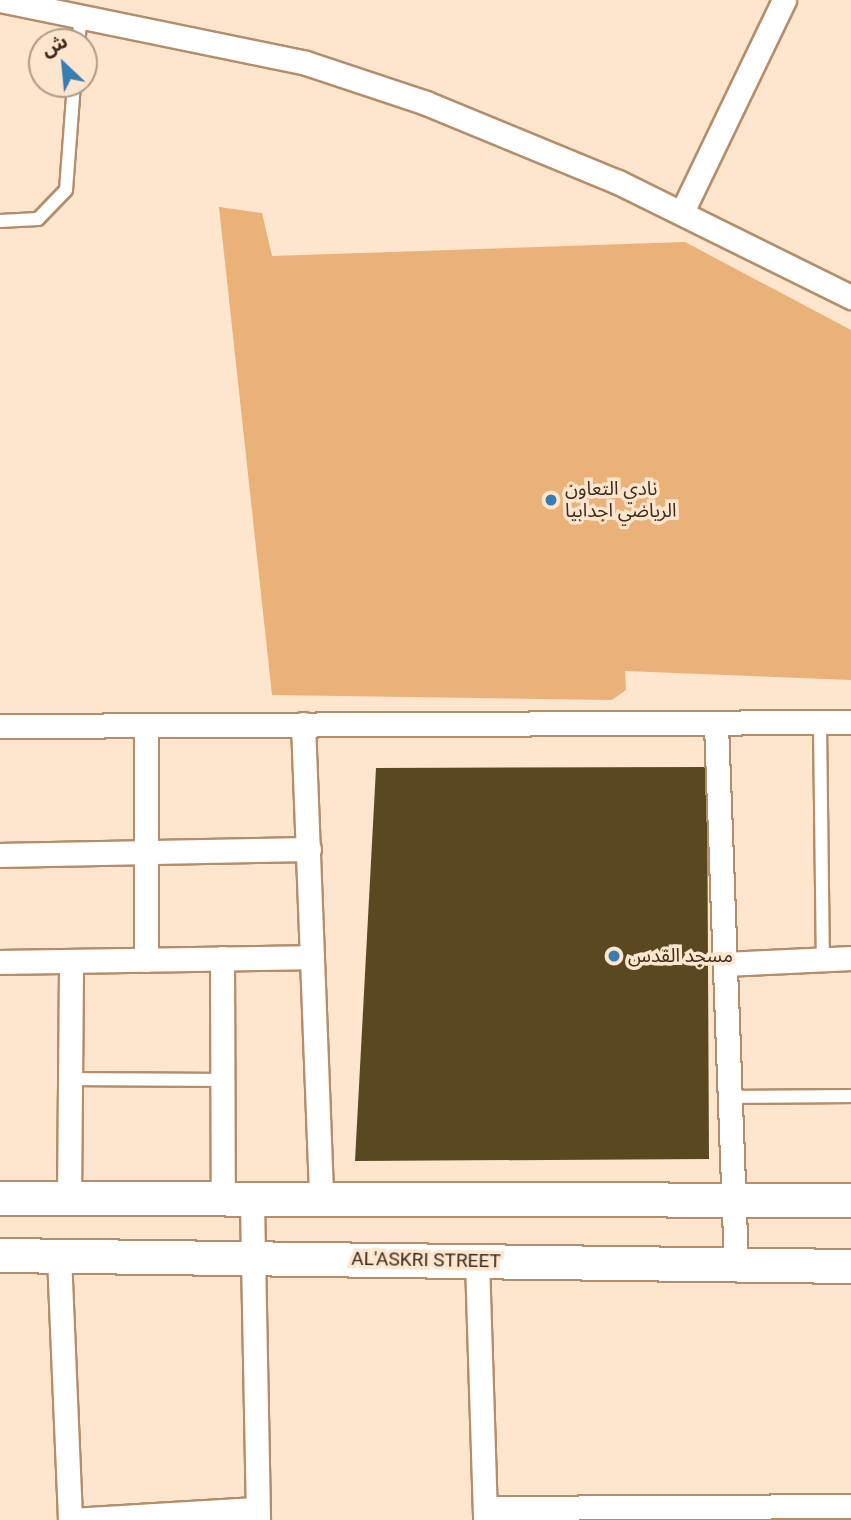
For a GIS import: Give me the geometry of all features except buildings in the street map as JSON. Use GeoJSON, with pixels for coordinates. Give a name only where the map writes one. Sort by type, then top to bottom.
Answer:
{"type":"FeatureCollection","features":[{"type":"Feature","properties":{"kind":"street"},"geometry":{"type":"LineString","coordinates":[[0,0],[306,63],[520,139],[682,212],[851,297]]}},
{"type":"Feature","properties":{"kind":"street"},"geometry":{"type":"LineString","coordinates":[[682,212],[784,0]]}},
{"type":"Feature","properties":{"kind":"street"},"geometry":{"type":"LineString","coordinates":[[0,726],[716,725],[851,722]]}},
{"type":"Feature","properties":{"kind":"street"},"geometry":{"type":"LineString","coordinates":[[303,724],[321,1203]]}},
{"type":"Feature","properties":{"kind":"street"},"geometry":{"type":"LineString","coordinates":[[146,725],[146,960]]}},
{"type":"Feature","properties":{"kind":"street"},"geometry":{"type":"LineString","coordinates":[[716,725],[736,1266]]}},
{"type":"Feature","properties":{"kind":"street"},"geometry":{"type":"LineString","coordinates":[[0,855],[309,849]]}},
{"type":"Feature","properties":{"kind":"street"},"geometry":{"type":"LineString","coordinates":[[0,962],[312,957]]}},
{"type":"Feature","properties":{"kind":"street"},"geometry":{"type":"LineString","coordinates":[[59,1256],[70,1520],[258,1515],[252,1258],[238,1203],[223,1080],[222,958]]}},
{"type":"Feature","properties":{"kind":"street"},"geometry":{"type":"LineString","coordinates":[[725,964],[851,958]]}},
{"type":"Feature","properties":{"kind":"street"},"geometry":{"type":"LineString","coordinates":[[69,1199],[71,961]]}},
{"type":"Feature","properties":{"kind":"street"},"geometry":{"type":"LineString","coordinates":[[0,1198],[238,1203],[851,1200]]}},
{"type":"Feature","properties":{"kind":"street","name":"AL'ASKRI STREET"},"geometry":{"type":"LineString","coordinates":[[0,1255],[851,1266]]}},
{"type":"Feature","properties":{"kind":"street"},"geometry":{"type":"LineString","coordinates":[[477,1261],[485,1514],[704,1513],[851,1506]]}},
{"type":"Feature","properties":{"kind":"lane"},"geometry":{"type":"LineString","coordinates":[[80,28],[81,16]]}},
{"type":"Feature","properties":{"kind":"lane"},"geometry":{"type":"LineString","coordinates":[[0,221],[38,219],[66,190],[73,98]]}},
{"type":"Feature","properties":{"kind":"lane"},"geometry":{"type":"LineString","coordinates":[[820,723],[823,959]]}},
{"type":"Feature","properties":{"kind":"lane"},"geometry":{"type":"LineString","coordinates":[[70,1079],[223,1080]]}},
{"type":"Feature","properties":{"kind":"lane"},"geometry":{"type":"LineString","coordinates":[[731,1097],[851,1096]]}},
{"type":"Feature","properties":{"kind":"shaded area","name":"نادي التعاون الرياضي اجدابيا"},"geometry":{"type":"Polygon","coordinates":[[[219,207],[262,213],[272,256],[685,242],[851,330],[851,680],[625,671],[626,690],[612,700],[272,695],[219,207]]]}},
{"type":"Feature","properties":{"kind":"place","name":"نادي التعاون الرياضي اجدابيا"},"geometry":{"type":"Point","coordinates":[551,500]}},
{"type":"Feature","properties":{"kind":"place","name":"مسجد القدس"},"geometry":{"type":"Point","coordinates":[614,956]}}]}
